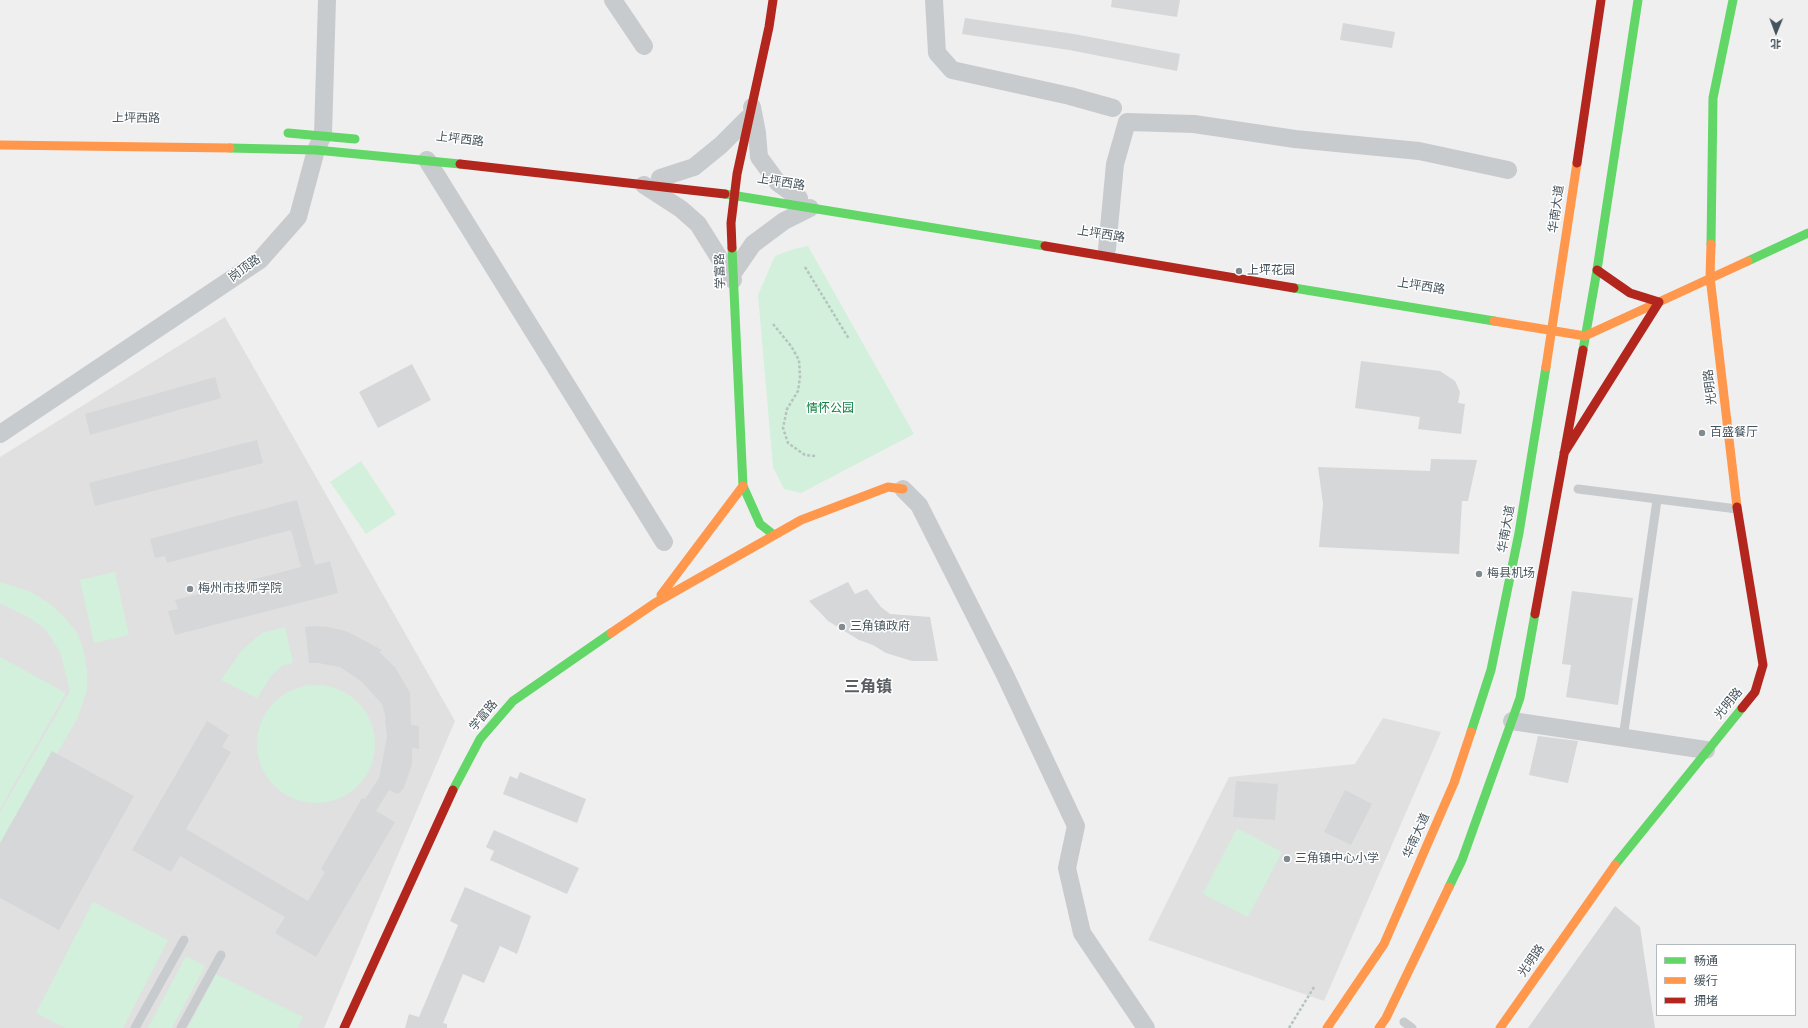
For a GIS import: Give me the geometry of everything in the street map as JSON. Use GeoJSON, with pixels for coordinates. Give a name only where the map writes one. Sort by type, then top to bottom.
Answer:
{"type":"FeatureCollection","features":[{"type":"Feature","properties":{"kind":"street","name":"岗顶路"},"geometry":{"type":"LineString","coordinates":[[0,434],[260,260],[298,217],[320,143],[327,0]]}},
{"type":"Feature","properties":{"kind":"street"},"geometry":{"type":"LineString","coordinates":[[613,0],[644,46]]}},
{"type":"Feature","properties":{"kind":"street","name":"学富路"},"geometry":{"type":"LineString","coordinates":[[774,0],[769,27],[747,111],[737,174],[731,191],[733,277],[743,486],[760,524],[774,535]]}},
{"type":"Feature","properties":{"kind":"street"},"geometry":{"type":"LineString","coordinates":[[934,0],[937,53],[952,70],[1070,96],[1113,108]]}},
{"type":"Feature","properties":{"kind":"street","name":"华南大道"},"geometry":{"type":"LineString","coordinates":[[1327,1028],[1384,944],[1454,783],[1491,670],[1519,533],[1529,496],[1550,323],[1600,0]]}},
{"type":"Feature","properties":{"kind":"street"},"geometry":{"type":"LineString","coordinates":[[1379,1028],[1386,1018],[1462,860],[1520,698],[1551,501],[1563,453],[1597,270],[1638,0]]}},
{"type":"Feature","properties":{"kind":"street","name":"光明路"},"geometry":{"type":"LineString","coordinates":[[1500,1028],[1607,875],[1754,692],[1763,665],[1755,609],[1737,509],[1710,277],[1713,98],[1733,0]]}},
{"type":"Feature","properties":{"kind":"street"},"geometry":{"type":"LineString","coordinates":[[747,111],[757,133],[759,157],[778,183],[805,203],[753,244],[733,277],[698,224],[652,182],[694,167],[747,111]]}},
{"type":"Feature","properties":{"kind":"street"},"geometry":{"type":"LineString","coordinates":[[1107,249],[1114,164],[1127,122],[1194,124],[1295,139],[1419,151],[1508,170]]}},
{"type":"Feature","properties":{"kind":"street","name":"上坪西路"},"geometry":{"type":"LineString","coordinates":[[280,133],[320,143],[427,160],[731,191],[1550,323],[1585,336]]}},
{"type":"Feature","properties":{"kind":"street","name":"上坪西路"},"geometry":{"type":"LineString","coordinates":[[0,145],[270,148],[364,140]]}},
{"type":"Feature","properties":{"kind":"street"},"geometry":{"type":"LineString","coordinates":[[427,160],[664,542]]}},
{"type":"Feature","properties":{"kind":"street","name":"上坪西路"},"geometry":{"type":"LineString","coordinates":[[590,169],[652,182],[731,191],[1357,289]]}},
{"type":"Feature","properties":{"kind":"street"},"geometry":{"type":"LineString","coordinates":[[1585,336],[1808,233]]}},
{"type":"Feature","properties":{"kind":"street"},"geometry":{"type":"LineString","coordinates":[[1597,270],[1630,293],[1659,302]]}},
{"type":"Feature","properties":{"kind":"street"},"geometry":{"type":"LineString","coordinates":[[1563,453],[1659,302]]}},
{"type":"Feature","properties":{"kind":"street"},"geometry":{"type":"LineString","coordinates":[[655,603],[743,486]]}},
{"type":"Feature","properties":{"kind":"street","name":"学富路"},"geometry":{"type":"LineString","coordinates":[[344,1028],[455,786],[480,739],[513,701],[655,603],[801,520],[888,487],[903,489]]}},
{"type":"Feature","properties":{"kind":"street"},"geometry":{"type":"LineString","coordinates":[[903,489],[919,506],[1005,675],[1076,826],[1068,868],[1082,933],[1146,1028]]}},
{"type":"Feature","properties":{"kind":"street"},"geometry":{"type":"LineString","coordinates":[[1512,721],[1706,750]]}},
{"type":"Feature","properties":{"kind":"lane"},"geometry":{"type":"LineString","coordinates":[[1578,489],[1737,509]]}},
{"type":"Feature","properties":{"kind":"lane"},"geometry":{"type":"LineString","coordinates":[[1623,738],[1657,500]]}},
{"type":"Feature","properties":{"kind":"lane"},"geometry":{"type":"LineString","coordinates":[[135,1028],[184,940]]}},
{"type":"Feature","properties":{"kind":"lane"},"geometry":{"type":"LineString","coordinates":[[181,1028],[221,955]]}},
{"type":"Feature","properties":{"kind":"lane"},"geometry":{"type":"LineString","coordinates":[[1404,1022],[1412,1028]]}},
{"type":"Feature","properties":{"kind":"path"},"geometry":{"type":"LineString","coordinates":[[805,267],[850,339]]}},
{"type":"Feature","properties":{"kind":"path"},"geometry":{"type":"LineString","coordinates":[[773,324],[792,346],[799,360],[800,377],[798,391],[787,409],[783,428],[788,444],[805,455],[816,456]]}},
{"type":"Feature","properties":{"kind":"path"},"geometry":{"type":"LineString","coordinates":[[1289,1028],[1314,987]]}},
{"type":"Feature","properties":{"kind":"shaded area","name":"梅州市技师学院"},"geometry":{"type":"Polygon","coordinates":[[[225,317],[455,721],[324,1028],[0,1028],[0,457],[225,317]]]}},
{"type":"Feature","properties":{"kind":"shaded area","name":"三角镇中心小学"},"geometry":{"type":"Polygon","coordinates":[[[1383,718],[1441,732],[1324,1001],[1148,940],[1229,777],[1355,764],[1383,718]]]}},
{"type":"Feature","properties":{"kind":"green space","name":"情怀公园"},"geometry":{"type":"Polygon","coordinates":[[[808,246],[914,434],[801,493],[784,489],[773,467],[758,295],[775,256],[808,246]]]}},
{"type":"Feature","properties":{"kind":"green space"},"geometry":{"type":"Polygon","coordinates":[[[361,461],[396,514],[366,534],[330,482],[361,461]]]}},
{"type":"Feature","properties":{"kind":"green space"},"geometry":{"type":"Polygon","coordinates":[[[115,572],[129,635],[94,643],[80,580],[115,572]]]}},
{"type":"Feature","properties":{"kind":"green space"},"geometry":{"type":"Polygon","coordinates":[[[0,582],[31,592],[50,604],[76,631],[83,648],[87,670],[87,690],[78,717],[0,854],[0,812],[70,691],[60,652],[46,630],[30,618],[0,604],[0,582]]]}},
{"type":"Feature","properties":{"kind":"green space"},"geometry":{"type":"Polygon","coordinates":[[[285,627],[293,663],[283,665],[271,676],[257,698],[221,680],[242,650],[262,633],[285,627]]]}},
{"type":"Feature","properties":{"kind":"green space"},"geometry":{"type":"Polygon","coordinates":[[[0,657],[66,693],[0,809],[0,657]]]}},
{"type":"Feature","properties":{"kind":"green space"},"geometry":{"type":"Polygon","coordinates":[[[316,685],[327,686],[349,695],[365,711],[374,733],[374,755],[365,777],[349,793],[327,802],[316,803],[305,802],[283,793],[267,777],[258,755],[257,744],[258,733],[267,711],[283,695],[305,686],[316,685]]]}},
{"type":"Feature","properties":{"kind":"green space"},"geometry":{"type":"Polygon","coordinates":[[[1237,828],[1282,852],[1248,917],[1203,894],[1237,828]]]}},
{"type":"Feature","properties":{"kind":"green space"},"geometry":{"type":"Polygon","coordinates":[[[93,902],[168,940],[123,1028],[65,1028],[36,1013],[93,902]]]}},
{"type":"Feature","properties":{"kind":"green space"},"geometry":{"type":"Polygon","coordinates":[[[186,956],[205,966],[172,1028],[148,1028],[186,956]]]}},
{"type":"Feature","properties":{"kind":"green space"},"geometry":{"type":"Polygon","coordinates":[[[216,974],[303,1017],[298,1028],[188,1028],[216,974]]]}},
{"type":"Feature","properties":{"kind":"building"},"geometry":{"type":"Polygon","coordinates":[[[1112,0],[1180,0],[1177,17],[1111,7],[1112,0]]]}},
{"type":"Feature","properties":{"kind":"building"},"geometry":{"type":"Polygon","coordinates":[[[965,18],[1074,34],[1180,54],[1177,71],[1069,50],[962,34],[965,18]]]}},
{"type":"Feature","properties":{"kind":"building"},"geometry":{"type":"Polygon","coordinates":[[[1343,23],[1395,32],[1392,48],[1340,40],[1343,23]]]}},
{"type":"Feature","properties":{"kind":"building"},"geometry":{"type":"Polygon","coordinates":[[[1361,361],[1440,371],[1455,381],[1460,392],[1458,403],[1465,404],[1461,434],[1418,429],[1420,417],[1355,408],[1361,361]]]}},
{"type":"Feature","properties":{"kind":"building"},"geometry":{"type":"Polygon","coordinates":[[[412,364],[431,400],[378,428],[359,392],[412,364]]]}},
{"type":"Feature","properties":{"kind":"building"},"geometry":{"type":"Polygon","coordinates":[[[215,377],[221,398],[90,435],[85,414],[215,377]]]}},
{"type":"Feature","properties":{"kind":"building"},"geometry":{"type":"Polygon","coordinates":[[[257,440],[263,463],[95,506],[89,483],[257,440]]]}},
{"type":"Feature","properties":{"kind":"building"},"geometry":{"type":"Polygon","coordinates":[[[1431,459],[1477,460],[1468,501],[1462,501],[1459,554],[1319,547],[1323,504],[1318,467],[1430,471],[1431,459]]]}},
{"type":"Feature","properties":{"kind":"building"},"geometry":{"type":"Polygon","coordinates":[[[297,500],[315,565],[330,561],[338,593],[175,635],[168,611],[178,609],[175,600],[301,567],[291,530],[167,563],[165,556],[155,558],[150,539],[297,500]]]}},
{"type":"Feature","properties":{"kind":"building"},"geometry":{"type":"Polygon","coordinates":[[[848,582],[855,594],[867,589],[881,607],[890,614],[930,617],[938,661],[912,661],[886,653],[873,645],[859,640],[828,621],[809,601],[848,582]]]}},
{"type":"Feature","properties":{"kind":"building"},"geometry":{"type":"Polygon","coordinates":[[[1572,591],[1633,598],[1618,705],[1566,697],[1571,665],[1562,664],[1572,591]]]}},
{"type":"Feature","properties":{"kind":"building"},"geometry":{"type":"Polygon","coordinates":[[[314,626],[346,631],[382,650],[379,652],[395,667],[410,693],[411,725],[419,726],[419,749],[412,748],[412,764],[404,788],[398,794],[389,790],[376,811],[395,822],[316,957],[275,933],[285,917],[180,856],[171,872],[132,850],[207,721],[229,735],[222,747],[231,752],[186,829],[308,901],[325,872],[321,869],[362,798],[365,799],[379,778],[387,737],[386,719],[382,704],[361,681],[340,667],[309,663],[305,627],[314,626]]]}},
{"type":"Feature","properties":{"kind":"building"},"geometry":{"type":"Polygon","coordinates":[[[1538,736],[1578,741],[1568,783],[1529,775],[1538,736]]]}},
{"type":"Feature","properties":{"kind":"building"},"geometry":{"type":"Polygon","coordinates":[[[52,751],[134,796],[59,930],[0,898],[0,843],[52,751]]]}},
{"type":"Feature","properties":{"kind":"building"},"geometry":{"type":"Polygon","coordinates":[[[520,772],[586,799],[577,823],[503,794],[510,776],[517,779],[520,772]]]}},
{"type":"Feature","properties":{"kind":"building"},"geometry":{"type":"Polygon","coordinates":[[[1236,781],[1278,784],[1275,820],[1233,817],[1236,781]]]}},
{"type":"Feature","properties":{"kind":"building"},"geometry":{"type":"Polygon","coordinates":[[[1345,790],[1372,804],[1351,845],[1324,832],[1345,790]]]}},
{"type":"Feature","properties":{"kind":"building"},"geometry":{"type":"Polygon","coordinates":[[[494,830],[579,868],[567,894],[490,860],[494,851],[486,847],[494,830]]]}},
{"type":"Feature","properties":{"kind":"building"},"geometry":{"type":"Polygon","coordinates":[[[465,887],[531,916],[517,954],[500,946],[484,983],[463,974],[443,1023],[447,1024],[447,1028],[405,1028],[409,1014],[419,1017],[458,925],[450,921],[465,887]]]}},
{"type":"Feature","properties":{"kind":"building"},"geometry":{"type":"Polygon","coordinates":[[[1615,906],[1640,927],[1655,1028],[1528,1028],[1615,906]]]}},
{"type":"Feature","properties":{"kind":"traffic: fast"},"geometry":{"type":"LineString","coordinates":[[1583,350],[1597,270],[1638,0]]}},
{"type":"Feature","properties":{"kind":"traffic: fast"},"geometry":{"type":"LineString","coordinates":[[1711,244],[1713,98],[1733,0]]}},
{"type":"Feature","properties":{"kind":"traffic: fast"},"geometry":{"type":"LineString","coordinates":[[288,133],[355,139]]}},
{"type":"Feature","properties":{"kind":"traffic: fast"},"geometry":{"type":"LineString","coordinates":[[230,148],[316,150],[460,164]]}},
{"type":"Feature","properties":{"kind":"traffic: fast"},"geometry":{"type":"LineString","coordinates":[[725,194],[1045,246]]}},
{"type":"Feature","properties":{"kind":"traffic: fast"},"geometry":{"type":"LineString","coordinates":[[1748,261],[1808,233]]}},
{"type":"Feature","properties":{"kind":"traffic: fast"},"geometry":{"type":"LineString","coordinates":[[732,248],[743,486],[760,524],[774,535]]}},
{"type":"Feature","properties":{"kind":"traffic: fast"},"geometry":{"type":"LineString","coordinates":[[1294,288],[1494,321]]}},
{"type":"Feature","properties":{"kind":"traffic: fast"},"geometry":{"type":"LineString","coordinates":[[1471,732],[1491,670],[1519,533],[1546,367]]}},
{"type":"Feature","properties":{"kind":"traffic: fast"},"geometry":{"type":"LineString","coordinates":[[1449,887],[1462,860],[1520,698],[1535,614]]}},
{"type":"Feature","properties":{"kind":"traffic: fast"},"geometry":{"type":"LineString","coordinates":[[453,790],[480,739],[513,701],[611,633]]}},
{"type":"Feature","properties":{"kind":"traffic: fast"},"geometry":{"type":"LineString","coordinates":[[1615,865],[1742,708]]}},
{"type":"Feature","properties":{"kind":"traffic: slow"},"geometry":{"type":"LineString","coordinates":[[0,145],[230,148]]}},
{"type":"Feature","properties":{"kind":"traffic: slow"},"geometry":{"type":"LineString","coordinates":[[1546,367],[1577,163]]}},
{"type":"Feature","properties":{"kind":"traffic: slow"},"geometry":{"type":"LineString","coordinates":[[1711,244],[1710,277],[1737,507]]}},
{"type":"Feature","properties":{"kind":"traffic: slow"},"geometry":{"type":"LineString","coordinates":[[1494,321],[1585,336],[1748,261]]}},
{"type":"Feature","properties":{"kind":"traffic: slow"},"geometry":{"type":"LineString","coordinates":[[661,595],[743,486]]}},
{"type":"Feature","properties":{"kind":"traffic: slow"},"geometry":{"type":"LineString","coordinates":[[611,633],[655,603],[801,520],[888,487],[903,489]]}},
{"type":"Feature","properties":{"kind":"traffic: slow"},"geometry":{"type":"LineString","coordinates":[[1327,1028],[1384,944],[1454,783],[1471,732]]}},
{"type":"Feature","properties":{"kind":"traffic: slow"},"geometry":{"type":"LineString","coordinates":[[1500,1028],[1615,865]]}},
{"type":"Feature","properties":{"kind":"traffic: slow"},"geometry":{"type":"LineString","coordinates":[[1379,1028],[1386,1018],[1449,887]]}},
{"type":"Feature","properties":{"kind":"traffic: jam"},"geometry":{"type":"LineString","coordinates":[[732,248],[731,223],[737,174],[769,27],[773,0]]}},
{"type":"Feature","properties":{"kind":"traffic: jam"},"geometry":{"type":"LineString","coordinates":[[1577,163],[1601,0]]}},
{"type":"Feature","properties":{"kind":"traffic: jam"},"geometry":{"type":"LineString","coordinates":[[460,164],[725,194]]}},
{"type":"Feature","properties":{"kind":"traffic: jam"},"geometry":{"type":"LineString","coordinates":[[1045,246],[1294,288]]}},
{"type":"Feature","properties":{"kind":"traffic: jam"},"geometry":{"type":"LineString","coordinates":[[1597,270],[1630,293],[1659,302]]}},
{"type":"Feature","properties":{"kind":"traffic: jam"},"geometry":{"type":"LineString","coordinates":[[1564,453],[1659,302]]}},
{"type":"Feature","properties":{"kind":"traffic: jam"},"geometry":{"type":"LineString","coordinates":[[1535,614],[1583,350]]}},
{"type":"Feature","properties":{"kind":"traffic: jam"},"geometry":{"type":"LineString","coordinates":[[1737,507],[1763,665],[1755,692],[1742,708]]}},
{"type":"Feature","properties":{"kind":"traffic: jam"},"geometry":{"type":"LineString","coordinates":[[344,1028],[453,790]]}},
{"type":"Feature","properties":{"kind":"place","name":"上坪花园"},"geometry":{"type":"Point","coordinates":[1239,271]}},
{"type":"Feature","properties":{"kind":"place","name":"百盛餐厅"},"geometry":{"type":"Point","coordinates":[1702,433]}},
{"type":"Feature","properties":{"kind":"place","name":"梅县机场"},"geometry":{"type":"Point","coordinates":[1479,574]}},
{"type":"Feature","properties":{"kind":"place","name":"梅州市技师学院"},"geometry":{"type":"Point","coordinates":[190,589]}},
{"type":"Feature","properties":{"kind":"place","name":"三角镇政府"},"geometry":{"type":"Point","coordinates":[842,627]}},
{"type":"Feature","properties":{"kind":"place","name":"三角镇中心小学"},"geometry":{"type":"Point","coordinates":[1287,859]}},
{"type":"Feature","properties":{"kind":"district","name":"三角镇"},"geometry":{"type":"Point","coordinates":[868,688]}}]}
